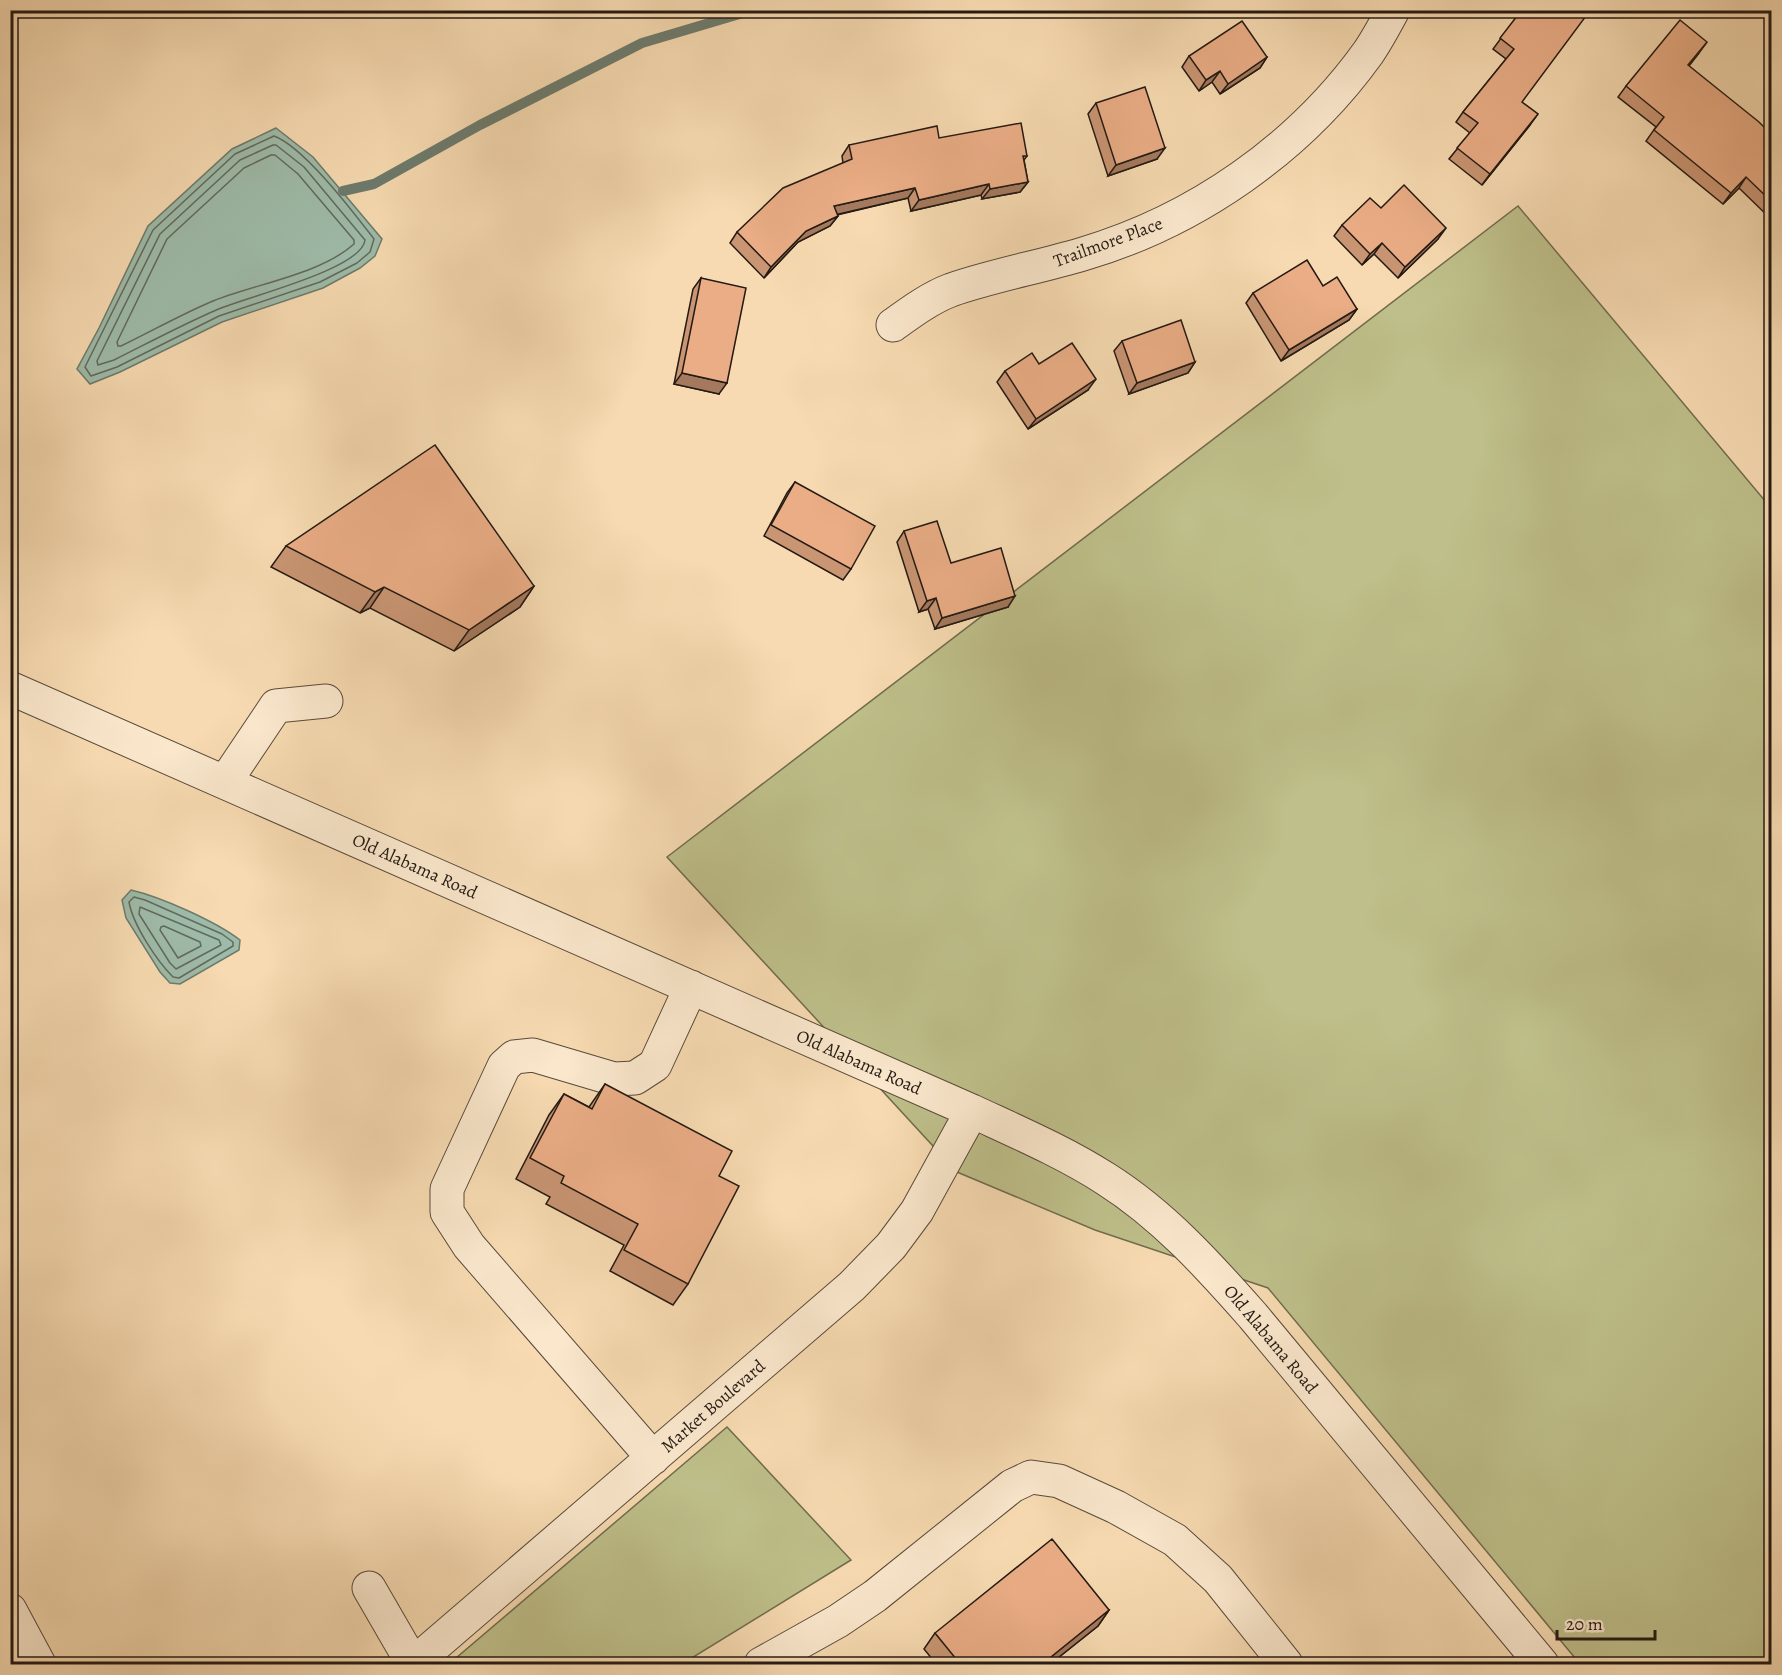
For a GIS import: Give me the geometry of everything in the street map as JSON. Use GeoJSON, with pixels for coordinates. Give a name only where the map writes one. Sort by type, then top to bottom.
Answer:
{"type":"FeatureCollection","features":[{"type":"Feature","properties":{"kind":"street","name":"Trailmore Place"},"geometry":{"type":"LineString","coordinates":[[892,325],[921,304],[951,290],[1084,254],[1145,232],[1203,202],[1265,160],[1320,110],[1368,53],[1394,10]]}},
{"type":"Feature","properties":{"kind":"street","name":"Old Alabama Road"},"geometry":{"type":"LineString","coordinates":[[10,688],[972,1111],[1052,1149],[1107,1179],[1158,1217],[1207,1265],[1253,1316],[1542,1665]]}},
{"type":"Feature","properties":{"kind":"street"},"geometry":{"type":"LineString","coordinates":[[225,782],[276,706],[326,701]]}},
{"type":"Feature","properties":{"kind":"street"},"geometry":{"type":"LineString","coordinates":[[653,1458],[469,1246],[447,1212],[447,1190],[504,1066],[514,1057],[533,1055],[614,1079],[635,1078],[655,1065],[691,987]]}},
{"type":"Feature","properties":{"kind":"street","name":"Market Boulevard"},"geometry":{"type":"LineString","coordinates":[[413,1665],[852,1286],[891,1246],[917,1211],[972,1111]]}},
{"type":"Feature","properties":{"kind":"street"},"geometry":{"type":"LineString","coordinates":[[761,1665],[838,1622],[1012,1486],[1032,1477],[1059,1481],[1116,1507],[1175,1540],[1218,1579],[1286,1665]]}},
{"type":"Feature","properties":{"kind":"street"},"geometry":{"type":"LineString","coordinates":[[369,1588],[413,1665]]}},
{"type":"Feature","properties":{"kind":"street"},"geometry":{"type":"LineString","coordinates":[[10,1610],[39,1665]]}},
{"type":"Feature","properties":{"kind":"green space"},"geometry":{"type":"Polygon","coordinates":[[[1518,206],[1771,508],[1771,1664],[1580,1664],[1268,1288],[1095,1230],[957,1172],[667,857],[1518,206]]]}},
{"type":"Feature","properties":{"kind":"green space"},"geometry":{"type":"Polygon","coordinates":[[[727,1427],[851,1560],[682,1664],[449,1664],[727,1427]]]}},
{"type":"Feature","properties":{"kind":"water"},"geometry":{"type":"Polygon","coordinates":[[[276,128],[313,157],[382,239],[375,256],[360,268],[323,288],[222,322],[120,372],[90,384],[77,369],[148,226],[232,149],[276,128]]]}},
{"type":"Feature","properties":{"kind":"water"},"geometry":{"type":"Polygon","coordinates":[[[131,890],[172,904],[217,925],[240,940],[239,950],[180,984],[170,983],[160,972],[126,918],[122,900],[131,890]]]}},
{"type":"Feature","properties":{"kind":"building"},"geometry":{"type":"Polygon","coordinates":[[[1527,10],[1588,10],[1589,12],[1522,102],[1538,114],[1490,174],[1457,148],[1478,123],[1463,112],[1514,49],[1500,38],[1521,11],[1524,14],[1527,10]]]}},
{"type":"Feature","properties":{"kind":"building"},"geometry":{"type":"Polygon","coordinates":[[[1680,20],[1707,42],[1688,65],[1772,135],[1772,202],[1746,177],[1731,193],[1654,130],[1664,117],[1626,86],[1680,20]]]}},
{"type":"Feature","properties":{"kind":"building"},"geometry":{"type":"Polygon","coordinates":[[[1242,21],[1267,57],[1228,84],[1220,71],[1206,80],[1189,56],[1242,21]]]}},
{"type":"Feature","properties":{"kind":"building"},"geometry":{"type":"Polygon","coordinates":[[[1145,87],[1165,148],[1116,165],[1096,103],[1145,87]]]}},
{"type":"Feature","properties":{"kind":"building"},"geometry":{"type":"Polygon","coordinates":[[[1021,123],[1027,156],[1023,156],[1028,182],[990,189],[989,184],[919,200],[915,188],[834,206],[838,216],[806,231],[771,267],[737,232],[783,188],[852,159],[849,145],[937,126],[939,138],[1021,123]]]}},
{"type":"Feature","properties":{"kind":"building"},"geometry":{"type":"Polygon","coordinates":[[[1404,185],[1446,228],[1405,267],[1382,243],[1370,254],[1342,225],[1370,198],[1381,208],[1404,185]]]}},
{"type":"Feature","properties":{"kind":"building"},"geometry":{"type":"Polygon","coordinates":[[[1307,260],[1323,286],[1337,277],[1357,309],[1289,350],[1253,293],[1307,260]]]}},
{"type":"Feature","properties":{"kind":"building"},"geometry":{"type":"Polygon","coordinates":[[[701,278],[746,288],[727,383],[682,373],[701,278]]]}},
{"type":"Feature","properties":{"kind":"building"},"geometry":{"type":"Polygon","coordinates":[[[1181,320],[1195,362],[1137,383],[1122,341],[1181,320]]]}},
{"type":"Feature","properties":{"kind":"building"},"geometry":{"type":"Polygon","coordinates":[[[1072,343],[1096,379],[1036,419],[1005,371],[1032,353],[1039,364],[1072,343]]]}},
{"type":"Feature","properties":{"kind":"building"},"geometry":{"type":"Polygon","coordinates":[[[435,445],[534,586],[469,630],[384,587],[375,592],[286,546],[435,445]]]}},
{"type":"Feature","properties":{"kind":"building"},"geometry":{"type":"Polygon","coordinates":[[[795,482],[875,526],[851,569],[771,525],[795,482]]]}},
{"type":"Feature","properties":{"kind":"building"},"geometry":{"type":"Polygon","coordinates":[[[937,521],[951,563],[1001,548],[1015,596],[942,618],[936,598],[927,601],[904,531],[937,521]]]}},
{"type":"Feature","properties":{"kind":"building"},"geometry":{"type":"Polygon","coordinates":[[[605,1084],[732,1151],[719,1176],[739,1186],[688,1284],[624,1250],[638,1224],[561,1183],[564,1176],[530,1158],[564,1094],[592,1109],[605,1084]]]}},
{"type":"Feature","properties":{"kind":"building"},"geometry":{"type":"Polygon","coordinates":[[[1052,1539],[1109,1610],[1041,1665],[961,1665],[935,1633],[1052,1539]]]}},
{"type":"Feature","properties":{"kind":"waterway"},"geometry":{"type":"LineString","coordinates":[[343,191],[374,184],[480,125],[642,43],[753,10]]}}]}
